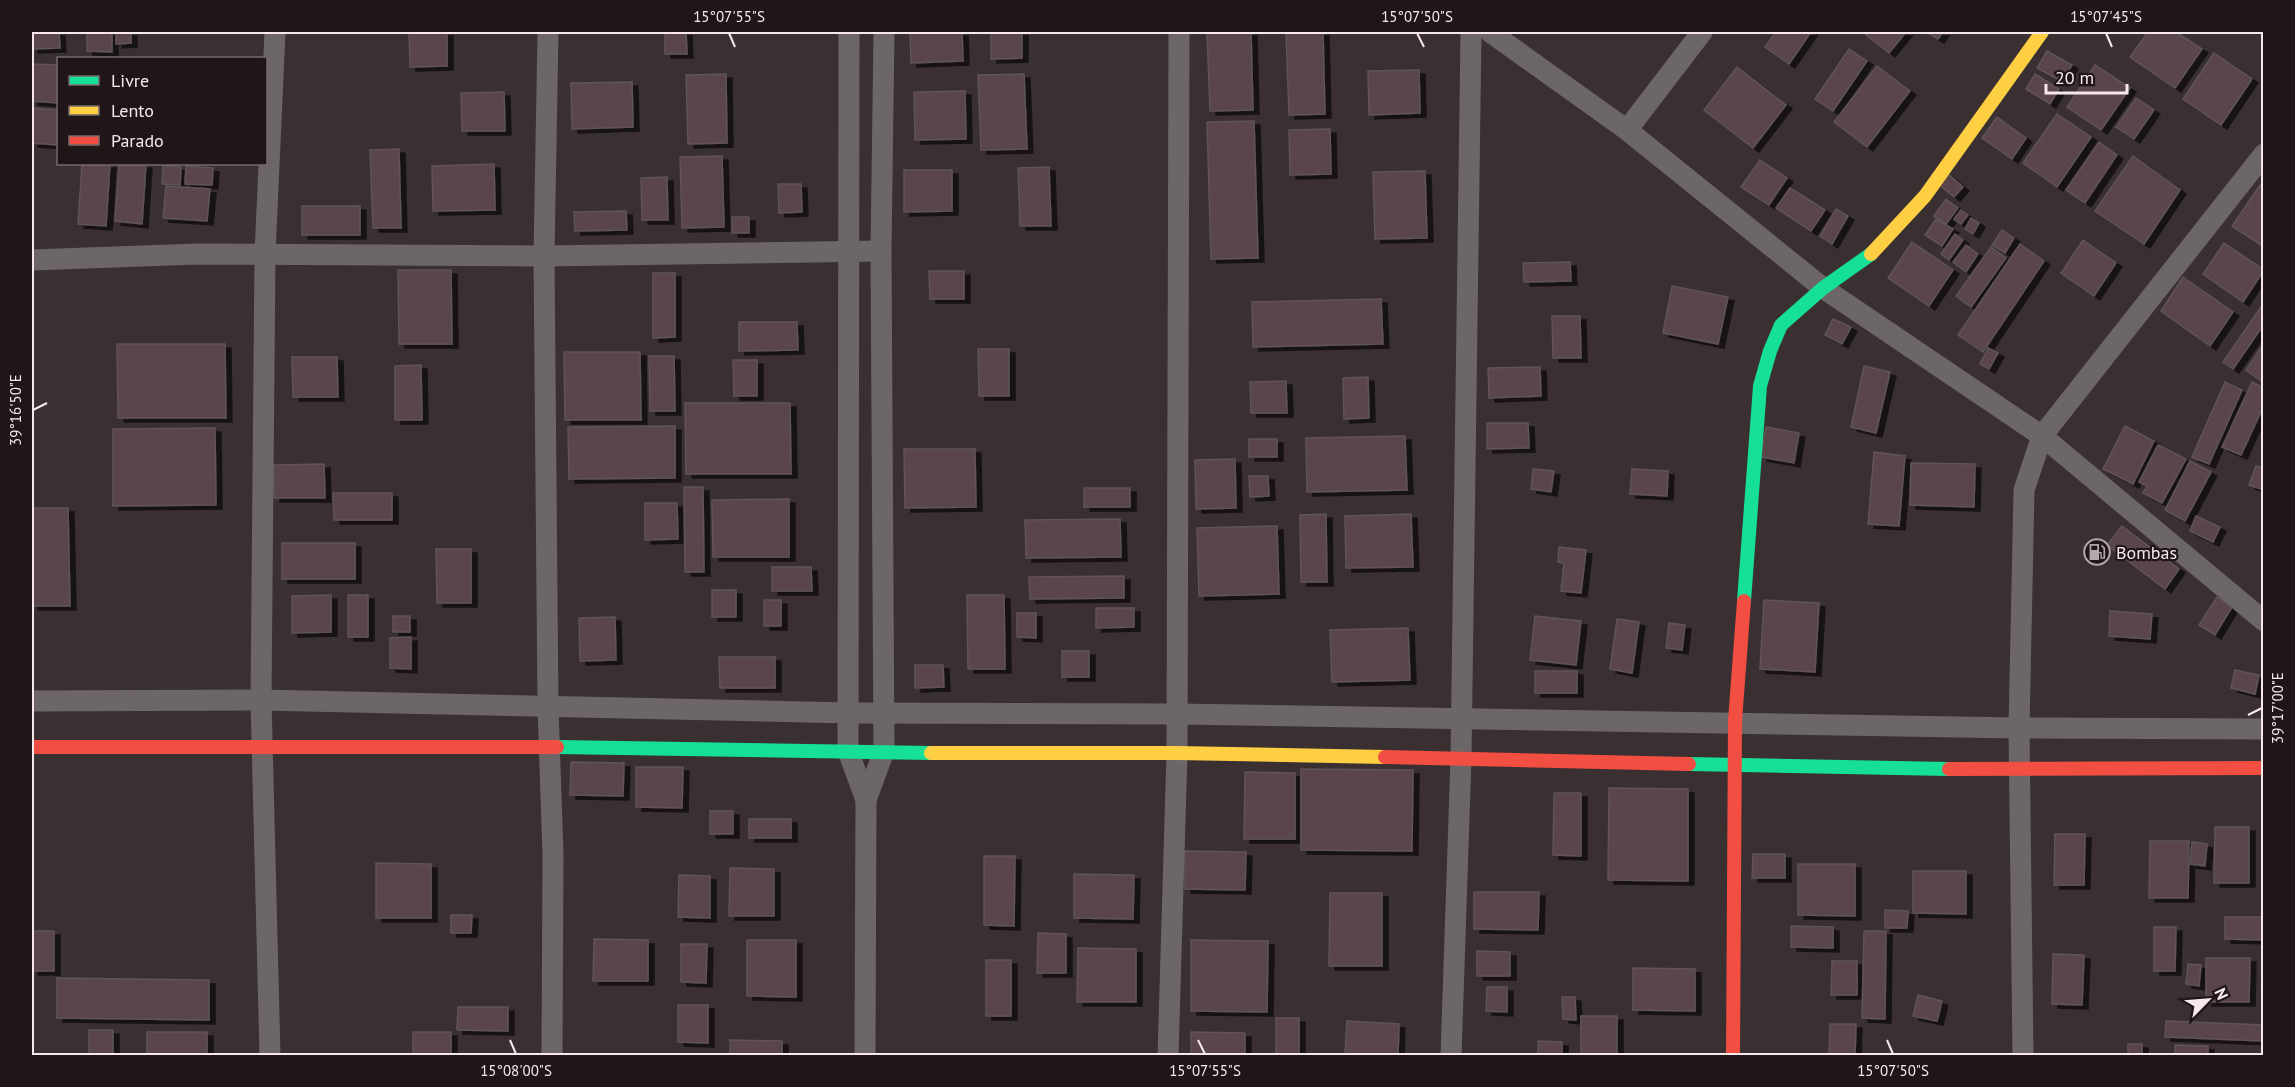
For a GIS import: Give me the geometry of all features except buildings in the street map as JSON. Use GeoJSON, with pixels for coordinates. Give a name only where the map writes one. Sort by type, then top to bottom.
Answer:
{"type":"FeatureCollection","features":[{"type":"Feature","properties":{"kind":"street"},"geometry":{"type":"LineString","coordinates":[[270,1056],[261,700],[265,255],[275,32]]}},
{"type":"Feature","properties":{"kind":"street"},"geometry":{"type":"LineString","coordinates":[[548,32],[544,256],[548,708],[553,854],[552,1056]]}},
{"type":"Feature","properties":{"kind":"street"},"geometry":{"type":"LineString","coordinates":[[849,32],[849,751],[866,800],[865,1056]]}},
{"type":"Feature","properties":{"kind":"street"},"geometry":{"type":"LineString","coordinates":[[866,800],[885,751],[882,713],[881,251],[884,32]]}},
{"type":"Feature","properties":{"kind":"street"},"geometry":{"type":"LineString","coordinates":[[1168,1056],[1177,753],[1179,32]]}},
{"type":"Feature","properties":{"kind":"street"},"geometry":{"type":"LineString","coordinates":[[1451,1056],[1461,758],[1471,32]]}},
{"type":"Feature","properties":{"kind":"street"},"geometry":{"type":"LineString","coordinates":[[1490,32],[1627,129],[1823,288],[2042,436],[2264,621]]}},
{"type":"Feature","properties":{"kind":"street"},"geometry":{"type":"LineString","coordinates":[[1627,129],[1702,32]]}},
{"type":"Feature","properties":{"kind":"street"},"geometry":{"type":"LineString","coordinates":[[1733,1056],[1735,722],[1760,386],[1770,351],[1781,325],[1823,288],[1870,255],[1925,196],[2042,32]]}},
{"type":"Feature","properties":{"kind":"street"},"geometry":{"type":"LineString","coordinates":[[2023,1056],[2019,728],[2024,490],[2042,436],[2264,154]]}},
{"type":"Feature","properties":{"kind":"street"},"geometry":{"type":"LineString","coordinates":[[32,260],[137,254],[544,256],[881,251]]}},
{"type":"Feature","properties":{"kind":"street"},"geometry":{"type":"LineString","coordinates":[[32,701],[261,700],[849,713],[1177,714],[2019,728],[2264,729]]}},
{"type":"Feature","properties":{"kind":"street"},"geometry":{"type":"LineString","coordinates":[[32,747],[549,747],[1028,755],[1177,753],[2020,771],[2264,768]]}},
{"type":"Feature","properties":{"kind":"traffic: fast"},"geometry":{"type":"LineString","coordinates":[[1744,601],[1760,386],[1770,351],[1781,325],[1823,288],[1871,254]]}},
{"type":"Feature","properties":{"kind":"traffic: fast"},"geometry":{"type":"LineString","coordinates":[[557,747],[931,753]]}},
{"type":"Feature","properties":{"kind":"traffic: fast"},"geometry":{"type":"LineString","coordinates":[[1689,764],[1949,769]]}},
{"type":"Feature","properties":{"kind":"traffic: slow"},"geometry":{"type":"LineString","coordinates":[[1871,254],[1925,196],[2042,32]]}},
{"type":"Feature","properties":{"kind":"traffic: slow"},"geometry":{"type":"LineString","coordinates":[[931,753],[1177,753],[1385,757]]}},
{"type":"Feature","properties":{"kind":"traffic: jam"},"geometry":{"type":"LineString","coordinates":[[1733,1056],[1735,721],[1744,601]]}},
{"type":"Feature","properties":{"kind":"traffic: jam"},"geometry":{"type":"LineString","coordinates":[[32,747],[557,747]]}},
{"type":"Feature","properties":{"kind":"traffic: jam"},"geometry":{"type":"LineString","coordinates":[[1385,757],[1689,764]]}},
{"type":"Feature","properties":{"kind":"traffic: jam"},"geometry":{"type":"LineString","coordinates":[[1949,769],[2264,768]]}},
{"type":"Feature","properties":{"kind":"place","name":"Bombas"},"geometry":{"type":"Point","coordinates":[2097,552]}}]}
